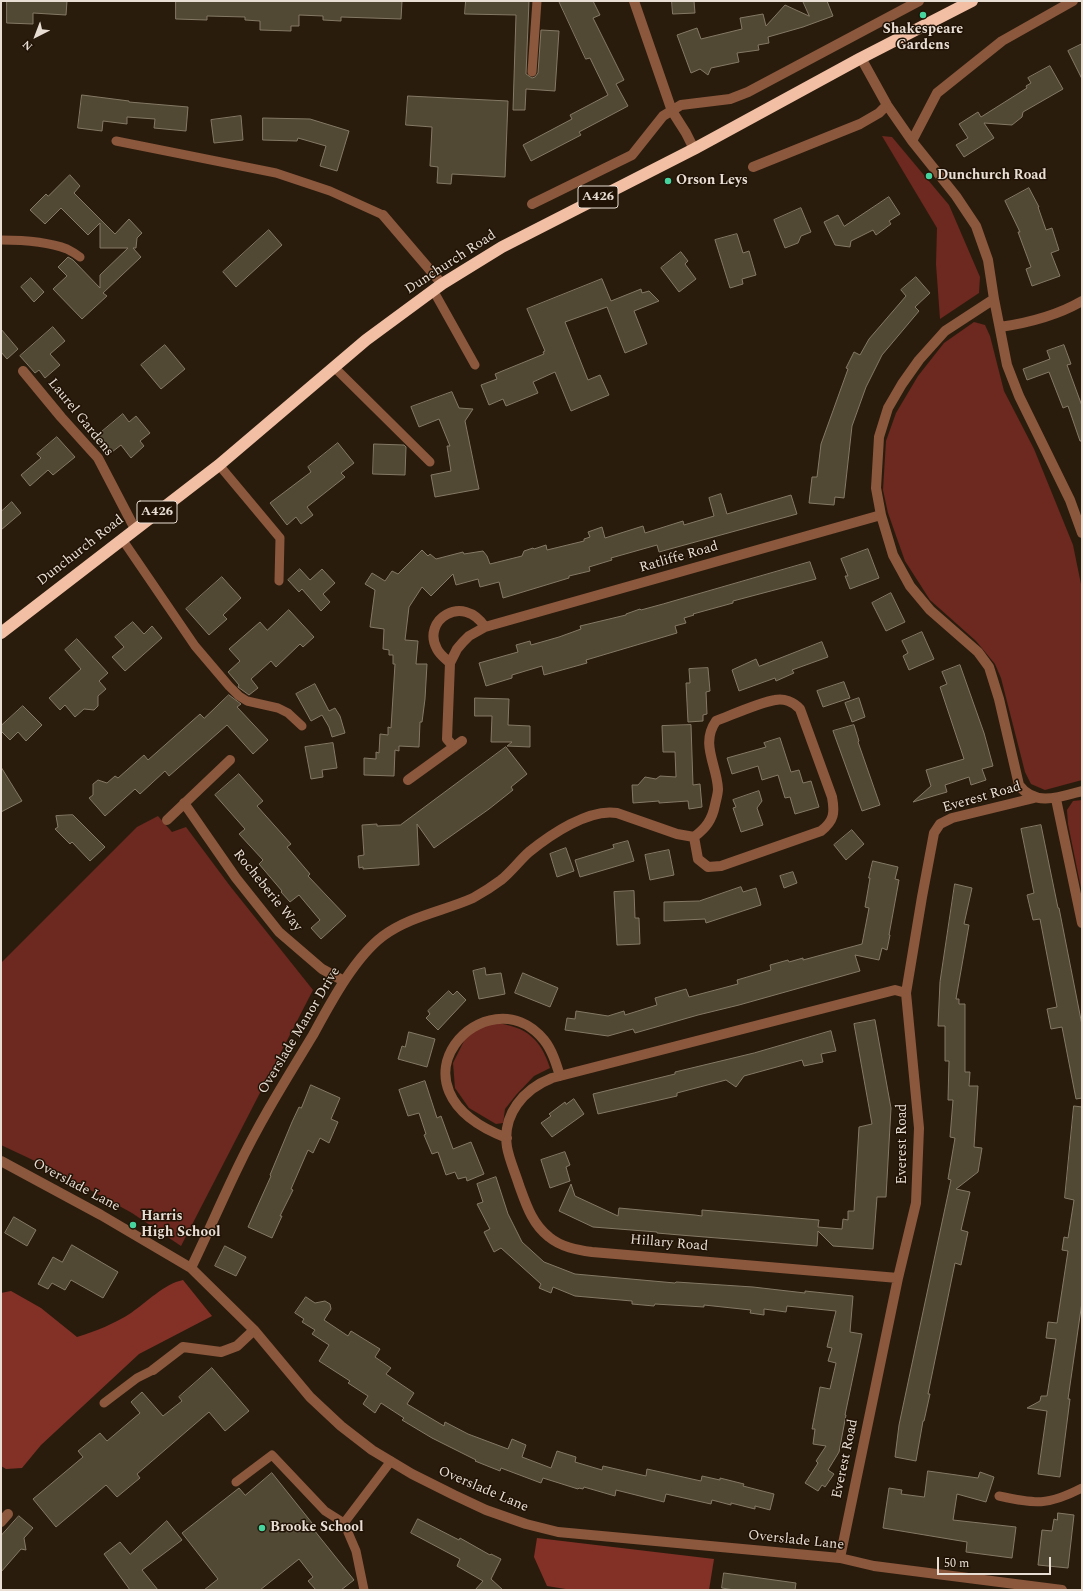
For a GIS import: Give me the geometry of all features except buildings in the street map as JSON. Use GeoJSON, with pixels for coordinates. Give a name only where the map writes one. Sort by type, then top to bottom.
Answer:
{"type":"FeatureCollection","features":[{"type":"Feature","properties":{"kind":"highway","name":"Dunchurch Road"},"geometry":{"type":"LineString","coordinates":[[1,633],[219,465],[366,340],[438,287],[502,247],[694,149],[861,58],[972,1]]}},
{"type":"Feature","properties":{"kind":"street"},"geometry":{"type":"LineString","coordinates":[[634,1],[672,111],[694,149]]}},
{"type":"Feature","properties":{"kind":"street"},"geometry":{"type":"LineString","coordinates":[[532,204],[632,156],[663,116],[681,105],[730,99],[748,92],[919,1]]}},
{"type":"Feature","properties":{"kind":"street"},"geometry":{"type":"LineString","coordinates":[[912,141],[937,93],[1002,41],[1073,1]]}},
{"type":"Feature","properties":{"kind":"street"},"geometry":{"type":"LineString","coordinates":[[861,58],[887,106],[912,141],[956,196],[976,226],[988,260],[1007,366],[1018,396],[1070,500],[1082,533]]}},
{"type":"Feature","properties":{"kind":"street"},"geometry":{"type":"LineString","coordinates":[[753,167],[860,124],[879,113],[887,106]]}},
{"type":"Feature","properties":{"kind":"street"},"geometry":{"type":"LineString","coordinates":[[383,215],[438,287]]}},
{"type":"Feature","properties":{"kind":"street"},"geometry":{"type":"LineString","coordinates":[[994,299],[945,331],[919,360],[902,384],[888,408],[879,437],[878,451],[876,488],[881,516],[893,556],[910,586],[930,610],[978,652],[989,667],[999,699],[1019,785],[1025,793],[1034,798],[1056,798],[1082,791]]}},
{"type":"Feature","properties":{"kind":"street"},"geometry":{"type":"LineString","coordinates":[[1000,327],[1045,317],[1069,309],[1082,301]]}},
{"type":"Feature","properties":{"kind":"street","name":"Laurel Gardens"},"geometry":{"type":"LineString","coordinates":[[23,371],[61,418],[98,458],[134,529]]}},
{"type":"Feature","properties":{"kind":"street","name":"Ratliffe Road"},"geometry":{"type":"LineString","coordinates":[[454,747],[447,739],[450,663],[457,649],[463,642],[469,636],[485,627],[881,516]]}},
{"type":"Feature","properties":{"kind":"street"},"geometry":{"type":"LineString","coordinates":[[450,663],[439,653],[434,640],[436,627],[439,621],[450,612],[463,611],[476,616],[485,627]]}},
{"type":"Feature","properties":{"kind":"street"},"geometry":{"type":"LineString","coordinates":[[776,699],[788,701],[797,706],[800,710],[832,797],[834,810],[829,824],[821,831],[721,866],[708,867],[698,859],[694,837],[704,830],[713,814],[718,790],[708,746],[709,735],[716,721],[776,699]]}},
{"type":"Feature","properties":{"kind":"street"},"geometry":{"type":"LineString","coordinates":[[408,780],[462,740]]}},
{"type":"Feature","properties":{"kind":"street"},"geometry":{"type":"LineString","coordinates":[[167,820],[230,760]]}},
{"type":"Feature","properties":{"kind":"street","name":"Everest Road"},"geometry":{"type":"LineString","coordinates":[[840,1558],[898,1278],[916,1203],[919,1136],[906,993],[934,833],[940,824],[952,818],[1034,798]]}},
{"type":"Feature","properties":{"kind":"street"},"geometry":{"type":"LineString","coordinates":[[1056,798],[1082,922]]}},
{"type":"Feature","properties":{"kind":"street","name":"Rocheberie Way"},"geometry":{"type":"LineString","coordinates":[[184,804],[236,878],[279,932],[322,969],[344,981]]}},
{"type":"Feature","properties":{"kind":"street","name":"Overslade Manor Drive"},"geometry":{"type":"LineString","coordinates":[[192,1268],[239,1166],[270,1109],[344,981],[367,951],[382,936],[402,925],[430,913],[474,897],[501,880],[528,853],[548,838],[574,822],[597,814],[609,812],[617,813],[677,834],[694,837]]}},
{"type":"Feature","properties":{"kind":"street","name":"Hillary Road"},"geometry":{"type":"LineString","coordinates":[[898,1278],[592,1252],[569,1248],[549,1238],[532,1219],[508,1153],[507,1138],[511,1115],[516,1105],[523,1096],[541,1082],[895,990],[906,993]]}},
{"type":"Feature","properties":{"kind":"street"},"geometry":{"type":"LineString","coordinates":[[507,1138],[494,1134],[470,1117],[455,1103],[450,1096],[445,1079],[445,1067],[450,1052],[461,1036],[469,1029],[488,1021],[503,1019],[519,1022],[532,1029],[543,1039],[549,1047],[560,1076]]}},
{"type":"Feature","properties":{"kind":"street","name":"Overslade Lane"},"geometry":{"type":"LineString","coordinates":[[1,1161],[101,1215],[192,1268],[254,1330],[310,1397],[341,1426],[372,1450],[391,1462],[486,1510],[526,1524],[558,1532],[840,1558],[874,1566],[1031,1588],[1062,1590]]}},
{"type":"Feature","properties":{"kind":"street"},"geometry":{"type":"LineString","coordinates":[[153,1370],[183,1347],[221,1352],[238,1346],[254,1330]]}},
{"type":"Feature","properties":{"kind":"street"},"geometry":{"type":"LineString","coordinates":[[1,1522],[8,1514]]}},
{"type":"Feature","properties":{"kind":"lane"},"geometry":{"type":"LineString","coordinates":[[532,72],[537,1]]}},
{"type":"Feature","properties":{"kind":"lane"},"geometry":{"type":"LineString","coordinates":[[116,141],[276,173],[330,190],[383,215]]}},
{"type":"Feature","properties":{"kind":"lane"},"geometry":{"type":"LineString","coordinates":[[1,240],[21,240],[55,246],[67,249],[80,257]]}},
{"type":"Feature","properties":{"kind":"lane"},"geometry":{"type":"LineString","coordinates":[[438,287],[475,365]]}},
{"type":"Feature","properties":{"kind":"lane"},"geometry":{"type":"LineString","coordinates":[[334,367],[430,462]]}},
{"type":"Feature","properties":{"kind":"lane"},"geometry":{"type":"LineString","coordinates":[[219,465],[280,538],[279,581]]}},
{"type":"Feature","properties":{"kind":"lane"},"geometry":{"type":"LineString","coordinates":[[122,539],[195,646],[229,686],[239,696],[247,701],[278,708],[288,713],[302,726]]}},
{"type":"Feature","properties":{"kind":"lane"},"geometry":{"type":"LineString","coordinates":[[104,1403],[136,1378],[153,1370]]}},
{"type":"Feature","properties":{"kind":"lane"},"geometry":{"type":"LineString","coordinates":[[236,1482],[272,1455],[325,1511],[344,1523],[356,1552],[364,1590]]}},
{"type":"Feature","properties":{"kind":"lane"},"geometry":{"type":"LineString","coordinates":[[344,1523],[391,1462]]}},
{"type":"Feature","properties":{"kind":"lane"},"geometry":{"type":"LineString","coordinates":[[999,1496],[1027,1502],[1045,1503],[1065,1497],[1082,1488]]}},
{"type":"Feature","properties":{"kind":"shaded area"},"geometry":{"type":"Polygon","coordinates":[[[882,136],[892,137],[949,205],[980,277],[979,293],[940,319],[936,264],[937,228],[882,136]]]}},
{"type":"Feature","properties":{"kind":"shaded area"},"geometry":{"type":"Polygon","coordinates":[[[974,322],[985,325],[990,336],[1004,391],[1034,449],[1073,545],[1082,589],[1082,780],[1045,790],[1031,784],[1025,772],[1001,678],[995,664],[976,641],[930,600],[905,561],[888,513],[883,490],[886,441],[896,413],[918,376],[944,343],[974,322]]]}},
{"type":"Feature","properties":{"kind":"shaded area"},"geometry":{"type":"Polygon","coordinates":[[[1082,800],[1082,893],[1068,824],[1067,810],[1073,801],[1082,800]]]}},
{"type":"Feature","properties":{"kind":"shaded area"},"geometry":{"type":"Polygon","coordinates":[[[158,816],[172,832],[186,827],[230,886],[313,990],[181,1246],[132,1213],[52,1169],[1,1145],[1,963],[137,827],[158,816]]]}},
{"type":"Feature","properties":{"kind":"shaded area"},"geometry":{"type":"Polygon","coordinates":[[[497,1023],[524,1031],[531,1036],[542,1049],[550,1068],[534,1076],[505,1109],[503,1123],[496,1124],[469,1108],[455,1088],[453,1063],[465,1039],[479,1028],[497,1023]]]}},
{"type":"Feature","properties":{"kind":"shaded area"},"geometry":{"type":"Polygon","coordinates":[[[183,1280],[212,1316],[139,1354],[41,1445],[22,1468],[6,1469],[1,1466],[1,1293],[11,1291],[41,1308],[77,1337],[118,1321],[162,1289],[183,1280]]]}},
{"type":"Feature","properties":{"kind":"shaded area"},"geometry":{"type":"Polygon","coordinates":[[[537,1538],[714,1559],[709,1590],[572,1590],[547,1586],[534,1557],[537,1538]]]}},
{"type":"Feature","properties":{"kind":"place","name":"Shakespeare Gardens"},"geometry":{"type":"Point","coordinates":[923,15]}},
{"type":"Feature","properties":{"kind":"place","name":"Dunchurch Road"},"geometry":{"type":"Point","coordinates":[929,176]}},
{"type":"Feature","properties":{"kind":"place","name":"Orson Leys"},"geometry":{"type":"Point","coordinates":[668,181]}},
{"type":"Feature","properties":{"kind":"place","name":"Harris High School"},"geometry":{"type":"Point","coordinates":[133,1225]}},
{"type":"Feature","properties":{"kind":"place","name":"Brooke School"},"geometry":{"type":"Point","coordinates":[262,1528]}}]}
